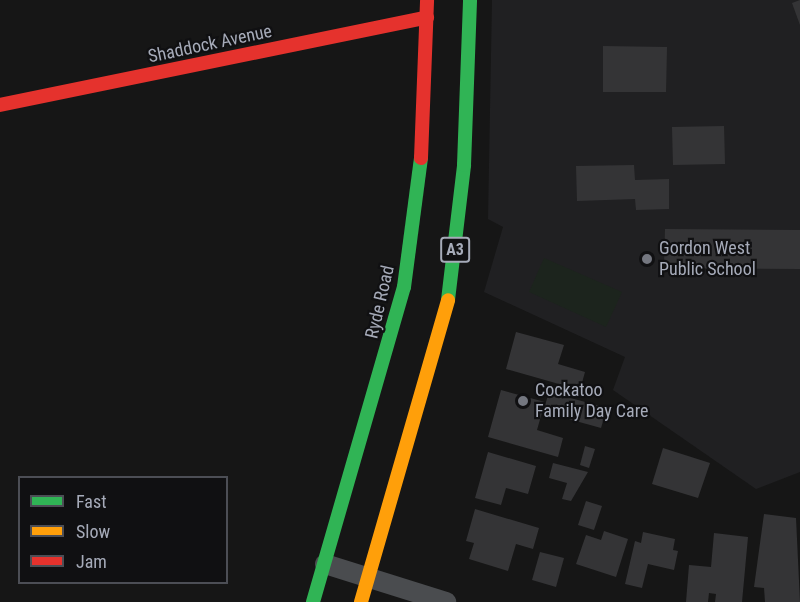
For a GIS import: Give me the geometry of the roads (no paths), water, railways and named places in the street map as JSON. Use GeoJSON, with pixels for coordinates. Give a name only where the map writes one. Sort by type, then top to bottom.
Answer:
{"type":"FeatureCollection","features":[{"type":"Feature","properties":{"kind":"main road","name":"Ryde Road"},"geometry":{"type":"LineString","coordinates":[[313,602],[404,287],[421,162],[427,0]]}},
{"type":"Feature","properties":{"kind":"main road","name":"A3"},"geometry":{"type":"LineString","coordinates":[[361,602],[447,305],[464,165],[470,0]]}},
{"type":"Feature","properties":{"kind":"main road","name":"Shaddock Avenue"},"geometry":{"type":"LineString","coordinates":[[0,105],[427,17]]}},
{"type":"Feature","properties":{"kind":"street"},"geometry":{"type":"LineString","coordinates":[[325,564],[446,602]]}},
{"type":"Feature","properties":{"kind":"place","name":"Gordon West Public School"},"geometry":{"type":"Point","coordinates":[647,259]}},
{"type":"Feature","properties":{"kind":"place","name":"Cockatoo Family Day Care"},"geometry":{"type":"Point","coordinates":[523,401]}}]}
